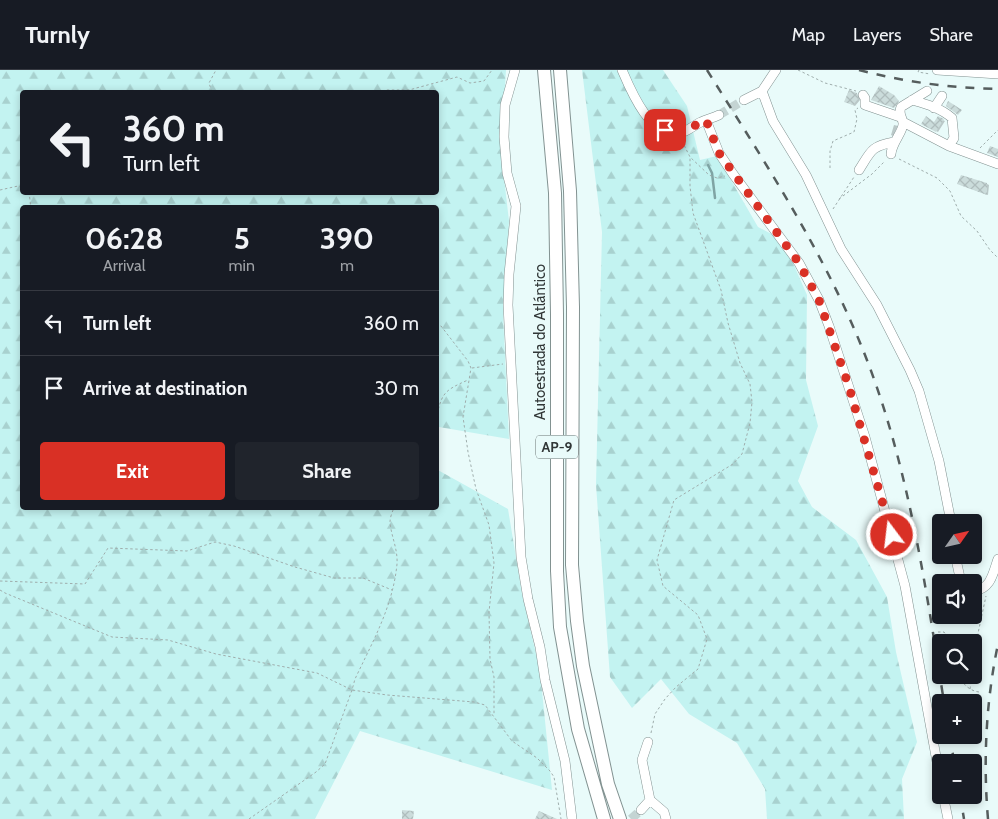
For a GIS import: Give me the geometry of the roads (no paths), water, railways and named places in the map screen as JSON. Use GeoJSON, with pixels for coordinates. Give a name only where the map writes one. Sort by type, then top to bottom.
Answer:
{"type":"FeatureCollection","features":[{"type":"Feature","properties":{"kind":"highway","name":"Autoestrada do Atlántico"},"geometry":{"type":"LineString","coordinates":[[544,70],[555,193],[557,571],[560,627],[578,729],[604,819]]}},
{"type":"Feature","properties":{"kind":"highway","name":"AP-9"},"geometry":{"type":"LineString","coordinates":[[560,70],[572,239],[572,565],[583,666],[608,784],[620,819]]}},
{"type":"Feature","properties":{"kind":"street"},"geometry":{"type":"LineString","coordinates":[[514,70],[505,105],[504,137],[507,173],[516,206],[509,282],[521,557],[545,680],[565,761],[572,819]]}},
{"type":"Feature","properties":{"kind":"street"},"geometry":{"type":"LineString","coordinates":[[622,70],[633,97],[647,117],[655,125],[665,130],[680,133],[719,114]]}},
{"type":"Feature","properties":{"kind":"street"},"geometry":{"type":"LineString","coordinates":[[744,100],[762,91],[776,70]]}},
{"type":"Feature","properties":{"kind":"street"},"geometry":{"type":"LineString","coordinates":[[934,72],[998,74]]}},
{"type":"Feature","properties":{"kind":"street"},"geometry":{"type":"LineString","coordinates":[[762,91],[774,121],[806,175],[841,249],[877,305],[910,370],[919,391],[940,461],[950,514]]}},
{"type":"Feature","properties":{"kind":"street"},"geometry":{"type":"LineString","coordinates":[[891,154],[892,146],[902,130],[901,107],[927,91]]}},
{"type":"Feature","properties":{"kind":"street"},"geometry":{"type":"LineString","coordinates":[[863,95],[865,105],[902,120],[969,155],[998,164]]}},
{"type":"Feature","properties":{"kind":"street"},"geometry":{"type":"LineString","coordinates":[[934,108],[942,96]]}},
{"type":"Feature","properties":{"kind":"street"},"geometry":{"type":"LineString","coordinates":[[912,100],[947,113],[952,118],[954,138],[950,146]]}},
{"type":"Feature","properties":{"kind":"street"},"geometry":{"type":"LineString","coordinates":[[703,121],[728,167],[799,263],[819,300],[829,326],[865,437],[905,586],[936,754]]}},
{"type":"Feature","properties":{"kind":"street"},"geometry":{"type":"LineString","coordinates":[[859,170],[873,148],[880,144],[894,142]]}},
{"type":"Feature","properties":{"kind":"street"},"geometry":{"type":"LineString","coordinates":[[982,589],[989,584],[998,559]]}},
{"type":"Feature","properties":{"kind":"street"},"geometry":{"type":"LineString","coordinates":[[648,742],[642,760],[650,800],[664,812],[666,819]]}},
{"type":"Feature","properties":{"kind":"street"},"geometry":{"type":"LineString","coordinates":[[641,810],[650,800]]}},
{"type":"Feature","properties":{"kind":"street"},"geometry":{"type":"LineString","coordinates":[[945,804],[948,819]]}},
{"type":"Feature","properties":{"kind":"waterway"},"geometry":{"type":"LineString","coordinates":[[708,165],[712,173],[715,198]]}},
{"type":"Feature","properties":{"kind":"tunnel"},"geometry":{"type":"LineString","coordinates":[[719,115],[744,100]]}},
{"type":"Feature","properties":{"kind":"tunnel"},"geometry":{"type":"LineString","coordinates":[[631,819],[641,810]]}},
{"type":"Feature","properties":{"kind":"railway"},"geometry":{"type":"LineString","coordinates":[[707,70],[817,252],[854,328],[870,368],[884,409],[906,491],[923,575],[943,694]]}},
{"type":"Feature","properties":{"kind":"railway"},"geometry":{"type":"LineString","coordinates":[[859,70],[928,84],[998,89]]}},
{"type":"Feature","properties":{"kind":"railway"},"geometry":{"type":"LineString","coordinates":[[988,819],[986,775],[988,709],[998,644]]}},
{"type":"Feature","properties":{"kind":"railway"},"geometry":{"type":"LineString","coordinates":[[951,744],[953,754]]}},
{"type":"Feature","properties":{"kind":"railway"},"geometry":{"type":"LineString","coordinates":[[962,804],[964,819]]}}]}
